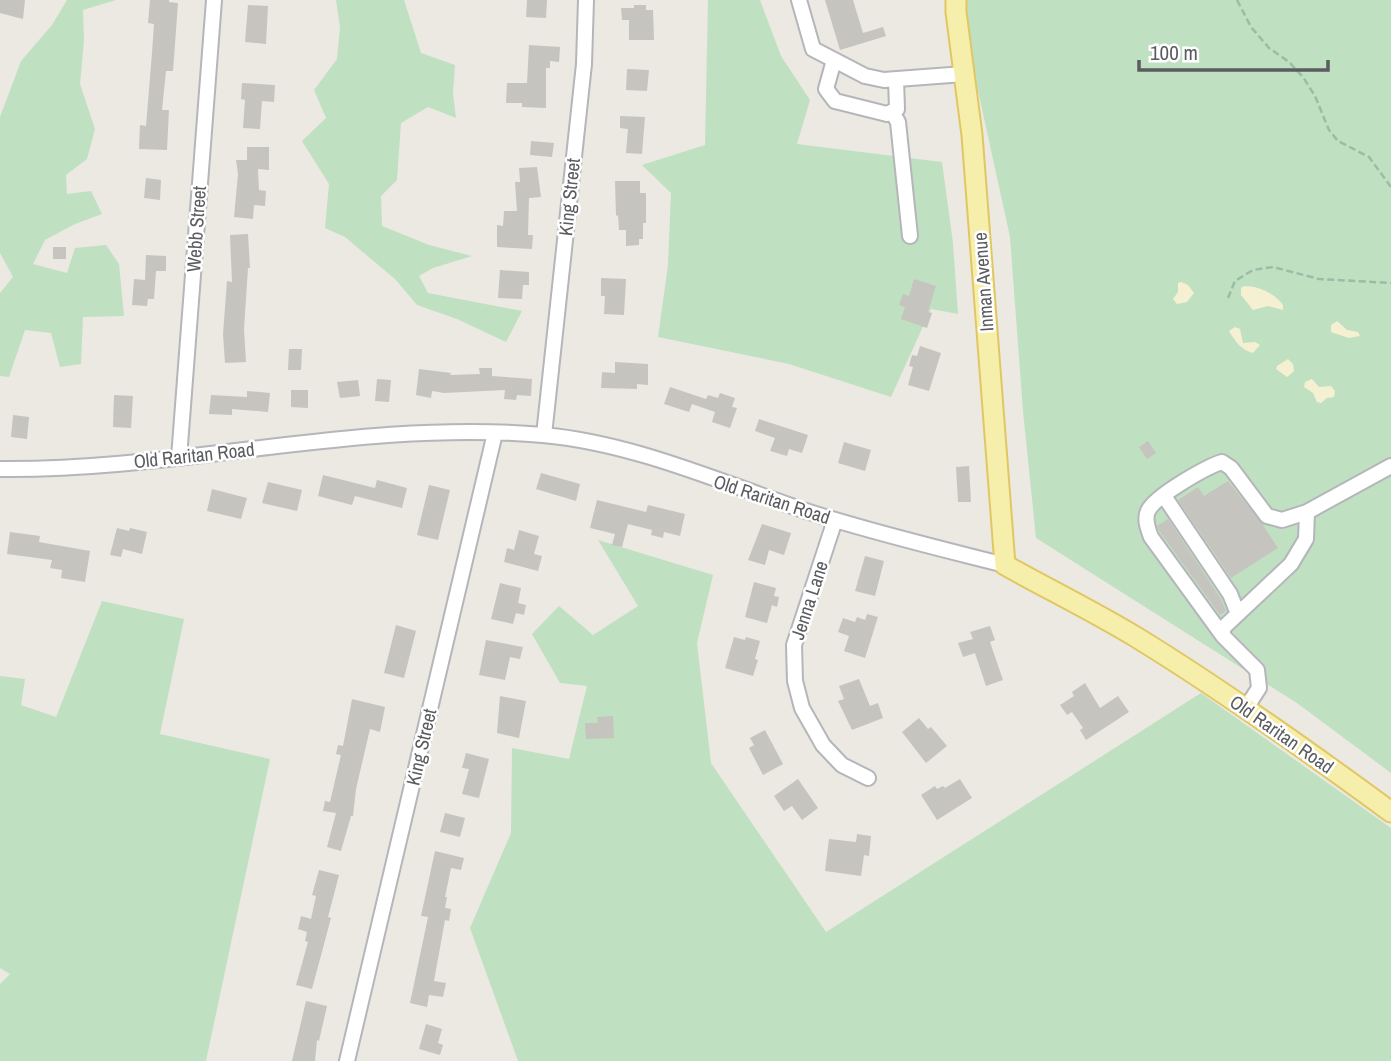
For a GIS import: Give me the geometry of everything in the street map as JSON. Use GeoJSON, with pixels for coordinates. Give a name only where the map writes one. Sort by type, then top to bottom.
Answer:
{"type":"FeatureCollection","features":[{"type":"Feature","properties":{"kind":"main road","name":"Inman Avenue"},"geometry":{"type":"LineString","coordinates":[[956,0],[972,135],[1005,565]]}},
{"type":"Feature","properties":{"kind":"main road","name":"Old Raritan Road"},"geometry":{"type":"LineString","coordinates":[[1005,565],[1132,635],[1246,708],[1391,812]]}},
{"type":"Feature","properties":{"kind":"street","name":"Webb Street"},"geometry":{"type":"LineString","coordinates":[[178,458],[214,0]]}},
{"type":"Feature","properties":{"kind":"street","name":"King Street"},"geometry":{"type":"LineString","coordinates":[[544,435],[584,64],[586,0]]}},
{"type":"Feature","properties":{"kind":"street"},"geometry":{"type":"LineString","coordinates":[[799,0],[813,50],[865,76],[896,79],[964,74]]}},
{"type":"Feature","properties":{"kind":"street"},"geometry":{"type":"LineString","coordinates":[[834,60],[826,89],[835,101],[887,114],[897,108],[896,79]]}},
{"type":"Feature","properties":{"kind":"street"},"geometry":{"type":"LineString","coordinates":[[892,112],[898,122],[910,236]]}},
{"type":"Feature","properties":{"kind":"street","name":"Old Raritan Road"},"geometry":{"type":"LineString","coordinates":[[0,469],[178,458],[364,438],[495,433],[544,435],[622,449],[835,520],[1005,565]]}},
{"type":"Feature","properties":{"kind":"street","name":"King Street"},"geometry":{"type":"LineString","coordinates":[[348,1061],[495,433]]}},
{"type":"Feature","properties":{"kind":"street"},"geometry":{"type":"LineString","coordinates":[[1246,708],[1259,688],[1257,670],[1223,636],[1151,537],[1147,512],[1164,496],[1207,467],[1222,462],[1231,468],[1267,516],[1282,520],[1307,512],[1391,467]]}},
{"type":"Feature","properties":{"kind":"street"},"geometry":{"type":"LineString","coordinates":[[1164,496],[1230,594],[1238,614]]}},
{"type":"Feature","properties":{"kind":"street"},"geometry":{"type":"LineString","coordinates":[[1223,636],[1223,628],[1291,564],[1306,539],[1307,512]]}},
{"type":"Feature","properties":{"kind":"street","name":"Jenna Lane"},"geometry":{"type":"LineString","coordinates":[[835,520],[794,645],[794,681],[807,721],[823,745],[842,765],[868,778]]}},
{"type":"Feature","properties":{"kind":"street"},"geometry":{"type":"LineString","coordinates":[[1230,594],[1252,600]]}},
{"type":"Feature","properties":{"kind":"path"},"geometry":{"type":"LineString","coordinates":[[1237,0],[1251,27],[1269,48],[1289,62],[1303,77],[1315,96],[1329,130],[1338,141],[1369,157],[1391,187]]}},
{"type":"Feature","properties":{"kind":"path"},"geometry":{"type":"LineString","coordinates":[[1228,298],[1235,281],[1253,270],[1273,267],[1319,279],[1391,283]]}},
{"type":"Feature","properties":{"kind":"green space"},"geometry":{"type":"Polygon","coordinates":[[[67,0],[116,0],[83,10],[84,40],[80,84],[95,129],[87,159],[66,175],[67,194],[91,191],[102,214],[75,224],[45,240],[33,264],[67,273],[75,248],[106,245],[119,264],[124,316],[83,317],[81,364],[60,367],[51,333],[25,330],[9,377],[0,376],[0,293],[13,277],[0,253],[0,117],[21,61],[52,25],[67,0]]]}},
{"type":"Feature","properties":{"kind":"green space"},"geometry":{"type":"Polygon","coordinates":[[[336,0],[404,0],[421,53],[455,65],[453,93],[456,118],[428,107],[401,123],[397,180],[381,196],[382,226],[429,245],[472,256],[433,268],[419,276],[428,293],[522,311],[506,342],[457,319],[417,305],[395,279],[345,237],[325,228],[329,184],[302,141],[326,118],[314,90],[337,59],[340,27],[336,0]]]}},
{"type":"Feature","properties":{"kind":"green space"},"geometry":{"type":"Polygon","coordinates":[[[708,0],[760,0],[781,56],[810,100],[797,144],[942,162],[953,243],[958,314],[931,309],[891,397],[789,364],[658,337],[668,265],[671,193],[642,165],[705,145],[708,0]]]}},
{"type":"Feature","properties":{"kind":"green space"},"geometry":{"type":"Polygon","coordinates":[[[965,0],[1391,0],[1391,773],[1297,703],[1036,538],[1010,237],[963,22],[965,0]]]}},
{"type":"Feature","properties":{"kind":"green space"},"geometry":{"type":"Polygon","coordinates":[[[598,540],[713,575],[697,643],[711,763],[826,932],[1201,693],[1391,828],[1391,1061],[518,1061],[470,928],[511,833],[512,748],[569,759],[587,686],[560,683],[532,634],[559,606],[593,635],[638,606],[598,540]]]}},
{"type":"Feature","properties":{"kind":"green space"},"geometry":{"type":"Polygon","coordinates":[[[102,601],[184,619],[160,734],[270,759],[206,1061],[0,1061],[0,984],[10,974],[0,968],[0,676],[25,679],[21,705],[56,717],[102,601]]]}},
{"type":"Feature","properties":{"kind":"sand"},"geometry":{"type":"Polygon","coordinates":[[[1178,283],[1188,285],[1194,293],[1187,302],[1177,304],[1173,299],[1178,292],[1178,283]]]}},
{"type":"Feature","properties":{"kind":"sand"},"geometry":{"type":"Polygon","coordinates":[[[1255,287],[1271,294],[1283,305],[1283,310],[1268,306],[1253,310],[1241,295],[1241,288],[1255,287]]]}},
{"type":"Feature","properties":{"kind":"sand"},"geometry":{"type":"Polygon","coordinates":[[[1337,321],[1347,330],[1358,332],[1360,336],[1349,338],[1331,332],[1331,325],[1337,321]]]}},
{"type":"Feature","properties":{"kind":"sand"},"geometry":{"type":"Polygon","coordinates":[[[1235,327],[1240,329],[1243,343],[1255,342],[1260,345],[1253,353],[1242,347],[1229,331],[1235,327]]]}},
{"type":"Feature","properties":{"kind":"sand"},"geometry":{"type":"Polygon","coordinates":[[[1288,359],[1293,364],[1294,371],[1287,377],[1276,369],[1288,359]]]}},
{"type":"Feature","properties":{"kind":"sand"},"geometry":{"type":"Polygon","coordinates":[[[1312,379],[1319,387],[1331,386],[1335,391],[1334,397],[1317,402],[1313,393],[1304,387],[1305,382],[1312,379]]]}},
{"type":"Feature","properties":{"kind":"building"},"geometry":{"type":"Polygon","coordinates":[[[0,0],[25,0],[23,19],[0,13],[0,0]]]}},
{"type":"Feature","properties":{"kind":"building"},"geometry":{"type":"Polygon","coordinates":[[[150,0],[178,3],[173,71],[166,71],[162,110],[169,110],[167,150],[139,149],[140,125],[146,126],[152,53],[154,24],[148,23],[150,0]]]}},
{"type":"Feature","properties":{"kind":"building"},"geometry":{"type":"Polygon","coordinates":[[[527,0],[547,0],[546,18],[526,17],[527,0]]]}},
{"type":"Feature","properties":{"kind":"building"},"geometry":{"type":"Polygon","coordinates":[[[825,0],[853,0],[863,33],[883,27],[886,36],[840,50],[825,0]]]}},
{"type":"Feature","properties":{"kind":"building"},"geometry":{"type":"Polygon","coordinates":[[[248,5],[268,6],[266,44],[245,42],[248,5]]]}},
{"type":"Feature","properties":{"kind":"building"},"geometry":{"type":"Polygon","coordinates":[[[634,5],[646,5],[646,10],[653,10],[654,40],[629,40],[629,20],[622,20],[621,8],[634,8],[634,5]]]}},
{"type":"Feature","properties":{"kind":"building"},"geometry":{"type":"Polygon","coordinates":[[[529,45],[560,47],[559,62],[550,61],[550,68],[546,68],[546,108],[506,103],[507,83],[527,83],[529,45]]]}},
{"type":"Feature","properties":{"kind":"building"},"geometry":{"type":"Polygon","coordinates":[[[627,69],[649,70],[647,91],[626,90],[627,69]]]}},
{"type":"Feature","properties":{"kind":"building"},"geometry":{"type":"Polygon","coordinates":[[[242,83],[275,85],[274,102],[262,101],[260,129],[243,128],[245,100],[241,99],[242,83]]]}},
{"type":"Feature","properties":{"kind":"building"},"geometry":{"type":"Polygon","coordinates":[[[620,116],[645,117],[642,154],[626,153],[628,129],[620,128],[620,116]]]}},
{"type":"Feature","properties":{"kind":"building"},"geometry":{"type":"Polygon","coordinates":[[[531,141],[554,143],[552,157],[530,155],[531,141]]]}},
{"type":"Feature","properties":{"kind":"building"},"geometry":{"type":"Polygon","coordinates":[[[247,147],[269,147],[269,170],[258,169],[259,190],[266,191],[265,206],[254,205],[253,219],[234,217],[238,174],[236,160],[247,160],[247,147]]]}},
{"type":"Feature","properties":{"kind":"building"},"geometry":{"type":"Polygon","coordinates":[[[537,167],[541,197],[529,198],[528,235],[533,235],[532,249],[497,247],[497,225],[503,226],[504,211],[517,211],[515,182],[520,182],[519,168],[537,167]]]}},
{"type":"Feature","properties":{"kind":"building"},"geometry":{"type":"Polygon","coordinates":[[[146,178],[161,180],[160,200],[144,198],[146,178]]]}},
{"type":"Feature","properties":{"kind":"building"},"geometry":{"type":"Polygon","coordinates":[[[615,181],[640,181],[640,193],[646,193],[646,223],[643,223],[643,239],[639,239],[639,245],[626,246],[626,230],[619,230],[615,181]]]}},
{"type":"Feature","properties":{"kind":"building"},"geometry":{"type":"Polygon","coordinates":[[[248,234],[250,268],[244,329],[246,362],[225,363],[223,334],[227,281],[232,282],[230,235],[248,234]]]}},
{"type":"Feature","properties":{"kind":"building"},"geometry":{"type":"Polygon","coordinates":[[[53,247],[66,247],[66,259],[53,259],[53,247]]]}},
{"type":"Feature","properties":{"kind":"building"},"geometry":{"type":"Polygon","coordinates":[[[146,255],[166,256],[166,271],[156,271],[154,299],[148,299],[147,306],[132,305],[134,279],[145,280],[146,255]]]}},
{"type":"Feature","properties":{"kind":"building"},"geometry":{"type":"Polygon","coordinates":[[[500,270],[529,272],[529,285],[523,285],[522,299],[498,298],[500,270]]]}},
{"type":"Feature","properties":{"kind":"building"},"geometry":{"type":"Polygon","coordinates":[[[601,278],[626,279],[624,315],[604,314],[605,296],[601,296],[601,278]]]}},
{"type":"Feature","properties":{"kind":"building"},"geometry":{"type":"Polygon","coordinates":[[[914,279],[936,286],[928,312],[932,313],[927,328],[901,319],[905,307],[899,305],[903,294],[909,296],[914,279]]]}},
{"type":"Feature","properties":{"kind":"building"},"geometry":{"type":"Polygon","coordinates":[[[920,346],[941,353],[929,391],[908,385],[913,367],[909,366],[912,355],[917,356],[920,346]]]}},
{"type":"Feature","properties":{"kind":"building"},"geometry":{"type":"Polygon","coordinates":[[[289,349],[302,349],[301,370],[288,370],[289,349]]]}},
{"type":"Feature","properties":{"kind":"building"},"geometry":{"type":"Polygon","coordinates":[[[615,362],[648,364],[648,385],[637,384],[637,389],[601,388],[602,372],[615,373],[615,362]]]}},
{"type":"Feature","properties":{"kind":"building"},"geometry":{"type":"Polygon","coordinates":[[[479,368],[492,368],[492,376],[532,379],[531,396],[517,395],[516,400],[504,399],[505,390],[444,393],[432,391],[431,398],[416,395],[419,369],[451,373],[450,375],[480,374],[479,368]]]}},
{"type":"Feature","properties":{"kind":"building"},"geometry":{"type":"Polygon","coordinates":[[[377,379],[391,380],[389,402],[375,401],[377,379]]]}},
{"type":"Feature","properties":{"kind":"building"},"geometry":{"type":"Polygon","coordinates":[[[358,380],[360,396],[340,398],[337,382],[358,380]]]}},
{"type":"Feature","properties":{"kind":"building"},"geometry":{"type":"Polygon","coordinates":[[[670,387],[706,399],[708,395],[718,398],[720,393],[735,398],[732,407],[737,408],[730,428],[712,422],[715,412],[692,404],[689,412],[664,404],[670,387]]]}},
{"type":"Feature","properties":{"kind":"building"},"geometry":{"type":"Polygon","coordinates":[[[291,390],[308,390],[308,408],[291,407],[291,390]]]}},
{"type":"Feature","properties":{"kind":"building"},"geometry":{"type":"Polygon","coordinates":[[[247,391],[270,393],[268,412],[232,409],[232,415],[209,414],[211,395],[247,397],[247,391]]]}},
{"type":"Feature","properties":{"kind":"building"},"geometry":{"type":"Polygon","coordinates":[[[114,395],[133,396],[131,428],[113,427],[114,395]]]}},
{"type":"Feature","properties":{"kind":"building"},"geometry":{"type":"Polygon","coordinates":[[[13,415],[29,417],[27,439],[11,437],[13,415]]]}},
{"type":"Feature","properties":{"kind":"building"},"geometry":{"type":"Polygon","coordinates":[[[759,419],[808,435],[802,453],[789,449],[787,456],[770,451],[775,438],[755,431],[759,419]]]}},
{"type":"Feature","properties":{"kind":"building"},"geometry":{"type":"Polygon","coordinates":[[[1148,441],[1156,453],[1147,459],[1139,447],[1148,441]]]}},
{"type":"Feature","properties":{"kind":"building"},"geometry":{"type":"Polygon","coordinates":[[[844,442],[871,450],[865,471],[838,463],[844,442]]]}},
{"type":"Feature","properties":{"kind":"building"},"geometry":{"type":"Polygon","coordinates":[[[969,466],[971,502],[958,502],[956,467],[969,466]]]}},
{"type":"Feature","properties":{"kind":"building"},"geometry":{"type":"Polygon","coordinates":[[[541,473],[580,484],[576,501],[536,489],[541,473]]]}},
{"type":"Feature","properties":{"kind":"building"},"geometry":{"type":"Polygon","coordinates":[[[323,475],[375,488],[377,480],[407,488],[402,508],[355,496],[352,505],[318,496],[323,475]]]}},
{"type":"Feature","properties":{"kind":"building"},"geometry":{"type":"Polygon","coordinates":[[[1228,481],[1278,548],[1231,578],[1178,500],[1198,487],[1204,496],[1228,481]]]}},
{"type":"Feature","properties":{"kind":"building"},"geometry":{"type":"Polygon","coordinates":[[[268,482],[302,490],[297,511],[262,503],[268,482]]]}},
{"type":"Feature","properties":{"kind":"building"},"geometry":{"type":"Polygon","coordinates":[[[429,485],[450,490],[438,540],[417,535],[429,485]]]}},
{"type":"Feature","properties":{"kind":"building"},"geometry":{"type":"Polygon","coordinates":[[[212,489],[247,498],[241,519],[207,511],[212,489]]]}},
{"type":"Feature","properties":{"kind":"building"},"geometry":{"type":"Polygon","coordinates":[[[597,500],[646,512],[648,505],[685,514],[680,536],[664,532],[663,538],[651,535],[652,530],[628,524],[622,547],[612,545],[615,534],[590,528],[597,500]]]}},
{"type":"Feature","properties":{"kind":"building"},"geometry":{"type":"Polygon","coordinates":[[[1168,519],[1221,599],[1226,611],[1220,615],[1160,532],[1157,526],[1168,519]]]}},
{"type":"Feature","properties":{"kind":"building"},"geometry":{"type":"Polygon","coordinates":[[[762,524],[791,533],[784,555],[769,550],[765,565],[748,560],[762,524]]]}},
{"type":"Feature","properties":{"kind":"building"},"geometry":{"type":"Polygon","coordinates":[[[117,528],[147,532],[142,554],[123,549],[121,557],[110,555],[117,528]]]}},
{"type":"Feature","properties":{"kind":"building"},"geometry":{"type":"Polygon","coordinates":[[[519,530],[539,536],[534,554],[542,556],[538,571],[504,562],[507,548],[514,550],[519,530]]]}},
{"type":"Feature","properties":{"kind":"building"},"geometry":{"type":"Polygon","coordinates":[[[10,532],[40,536],[39,542],[90,551],[85,582],[61,578],[62,570],[50,568],[52,560],[7,554],[10,532]]]}},
{"type":"Feature","properties":{"kind":"building"},"geometry":{"type":"Polygon","coordinates":[[[865,556],[884,561],[875,596],[855,591],[865,556]]]}},
{"type":"Feature","properties":{"kind":"building"},"geometry":{"type":"Polygon","coordinates":[[[754,582],[776,588],[774,596],[779,597],[777,607],[772,605],[767,623],[745,617],[754,582]]]}},
{"type":"Feature","properties":{"kind":"building"},"geometry":{"type":"Polygon","coordinates":[[[500,583],[521,588],[518,603],[526,605],[524,615],[516,613],[513,624],[491,619],[500,583]]]}},
{"type":"Feature","properties":{"kind":"building"},"geometry":{"type":"Polygon","coordinates":[[[867,614],[878,617],[865,658],[844,651],[849,636],[838,632],[843,618],[855,622],[857,617],[865,620],[867,614]]]}},
{"type":"Feature","properties":{"kind":"building"},"geometry":{"type":"Polygon","coordinates":[[[396,625],[416,631],[404,678],[384,673],[396,625]]]}},
{"type":"Feature","properties":{"kind":"building"},"geometry":{"type":"Polygon","coordinates":[[[990,626],[995,640],[990,642],[1003,680],[986,686],[975,653],[963,657],[958,643],[973,639],[970,632],[990,626]]]}},
{"type":"Feature","properties":{"kind":"building"},"geometry":{"type":"Polygon","coordinates":[[[734,637],[760,641],[753,676],[725,668],[734,637]]]}},
{"type":"Feature","properties":{"kind":"building"},"geometry":{"type":"Polygon","coordinates":[[[486,640],[523,647],[520,659],[510,657],[505,680],[479,675],[486,640]]]}},
{"type":"Feature","properties":{"kind":"building"},"geometry":{"type":"Polygon","coordinates":[[[859,679],[870,706],[878,703],[883,718],[852,730],[838,701],[844,699],[839,686],[859,679]]]}},
{"type":"Feature","properties":{"kind":"building"},"geometry":{"type":"Polygon","coordinates":[[[1085,683],[1100,708],[1118,696],[1129,712],[1086,740],[1080,730],[1083,728],[1072,712],[1067,715],[1060,705],[1074,696],[1072,692],[1085,683]]]}},
{"type":"Feature","properties":{"kind":"building"},"geometry":{"type":"Polygon","coordinates":[[[500,696],[526,701],[519,738],[497,733],[500,696]]]}},
{"type":"Feature","properties":{"kind":"building"},"geometry":{"type":"Polygon","coordinates":[[[352,699],[385,707],[380,732],[370,729],[356,789],[353,816],[341,851],[327,847],[336,813],[323,811],[325,801],[330,802],[341,755],[336,754],[338,745],[343,746],[352,699]]]}},
{"type":"Feature","properties":{"kind":"building"},"geometry":{"type":"Polygon","coordinates":[[[613,716],[614,738],[586,739],[585,723],[598,723],[597,717],[613,716]]]}},
{"type":"Feature","properties":{"kind":"building"},"geometry":{"type":"Polygon","coordinates":[[[919,718],[928,729],[931,727],[947,746],[926,763],[902,732],[919,718]]]}},
{"type":"Feature","properties":{"kind":"building"},"geometry":{"type":"Polygon","coordinates":[[[765,730],[783,764],[763,775],[749,748],[754,745],[750,738],[765,730]]]}},
{"type":"Feature","properties":{"kind":"building"},"geometry":{"type":"Polygon","coordinates":[[[466,753],[489,759],[479,798],[462,794],[469,769],[462,768],[466,753]]]}},
{"type":"Feature","properties":{"kind":"building"},"geometry":{"type":"Polygon","coordinates":[[[798,779],[818,808],[802,820],[792,806],[784,811],[774,796],[798,779]]]}},
{"type":"Feature","properties":{"kind":"building"},"geometry":{"type":"Polygon","coordinates":[[[960,779],[972,798],[937,820],[921,795],[935,786],[937,789],[943,786],[945,788],[960,779]]]}},
{"type":"Feature","properties":{"kind":"building"},"geometry":{"type":"Polygon","coordinates":[[[445,813],[465,818],[460,837],[440,832],[445,813]]]}},
{"type":"Feature","properties":{"kind":"building"},"geometry":{"type":"Polygon","coordinates":[[[857,834],[871,836],[869,856],[864,855],[861,876],[825,871],[829,839],[856,842],[857,834]]]}},
{"type":"Feature","properties":{"kind":"building"},"geometry":{"type":"Polygon","coordinates":[[[435,851],[464,858],[461,870],[451,868],[445,897],[445,908],[451,909],[449,921],[445,920],[434,981],[446,983],[443,997],[429,995],[427,1007],[410,1003],[428,917],[421,916],[435,851]]]}},
{"type":"Feature","properties":{"kind":"building"},"geometry":{"type":"Polygon","coordinates":[[[319,870],[339,875],[328,917],[331,918],[312,989],[296,985],[308,942],[305,941],[307,932],[298,929],[301,916],[311,919],[316,896],[312,895],[319,870]]]}},
{"type":"Feature","properties":{"kind":"building"},"geometry":{"type":"Polygon","coordinates":[[[306,1001],[327,1006],[319,1041],[317,1040],[315,1061],[292,1061],[306,1001]]]}},
{"type":"Feature","properties":{"kind":"building"},"geometry":{"type":"Polygon","coordinates":[[[426,1024],[442,1029],[438,1043],[443,1045],[440,1055],[419,1049],[426,1024]]]}}]}
